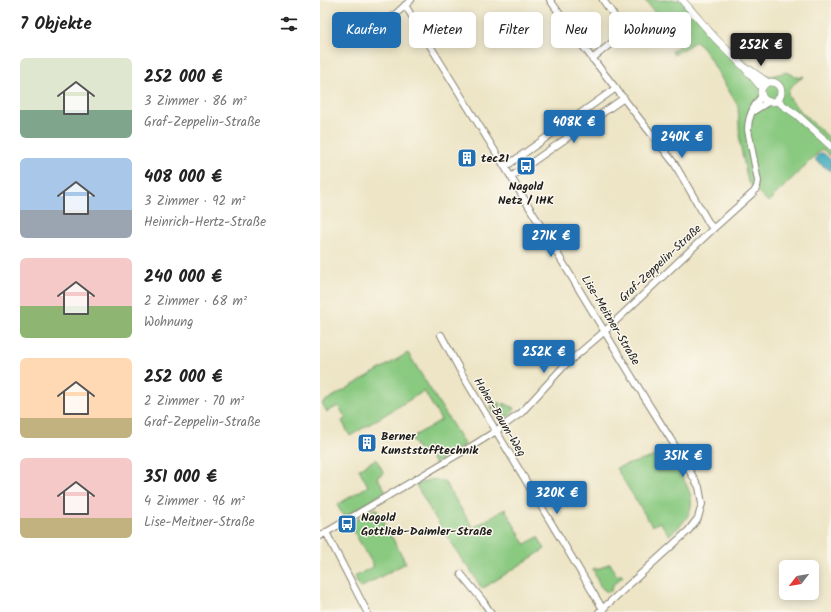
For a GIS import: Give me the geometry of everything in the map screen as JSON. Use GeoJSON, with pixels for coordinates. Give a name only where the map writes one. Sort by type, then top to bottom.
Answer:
{"type":"FeatureCollection","features":[{"type":"Feature","properties":{"kind":"street"},"geometry":{"type":"LineString","coordinates":[[397,12],[411,0]]}},
{"type":"Feature","properties":{"kind":"street"},"geometry":{"type":"LineString","coordinates":[[550,0],[592,59],[674,163],[710,225],[714,228]]}},
{"type":"Feature","properties":{"kind":"street"},"geometry":{"type":"LineString","coordinates":[[592,59],[620,36],[620,28],[616,19],[603,0]]}},
{"type":"Feature","properties":{"kind":"street"},"geometry":{"type":"LineString","coordinates":[[682,0],[762,88]]}},
{"type":"Feature","properties":{"kind":"street","name":"Lise-Meitner-Straße"},"geometry":{"type":"LineString","coordinates":[[405,5],[512,177],[699,487],[702,504],[698,518],[688,531],[602,611]]}},
{"type":"Feature","properties":{"kind":"street"},"geometry":{"type":"LineString","coordinates":[[744,67],[767,82],[778,84],[782,89],[779,98],[774,102],[768,102],[752,112]]}},
{"type":"Feature","properties":{"kind":"street"},"geometry":{"type":"LineString","coordinates":[[767,82],[761,91],[762,96],[768,102]]}},
{"type":"Feature","properties":{"kind":"street"},"geometry":{"type":"LineString","coordinates":[[505,167],[616,88]]}},
{"type":"Feature","properties":{"kind":"street","name":"Graf-Zeppelin-Straße"},"geometry":{"type":"LineString","coordinates":[[320,536],[496,431],[521,413],[564,366],[605,331],[754,192],[757,188],[758,182],[748,130],[749,119],[756,103],[762,96]]}},
{"type":"Feature","properties":{"kind":"street"},"geometry":{"type":"LineString","coordinates":[[512,177],[624,98]]}},
{"type":"Feature","properties":{"kind":"street"},"geometry":{"type":"LineString","coordinates":[[779,98],[831,146]]}},
{"type":"Feature","properties":{"kind":"street","name":"Hoher-Baum-Weg"},"geometry":{"type":"LineString","coordinates":[[441,334],[462,374],[602,611]]}},
{"type":"Feature","properties":{"kind":"street"},"geometry":{"type":"LineString","coordinates":[[326,532],[367,612]]}},
{"type":"Feature","properties":{"kind":"street"},"geometry":{"type":"LineString","coordinates":[[461,574],[490,612]]}},
{"type":"Feature","properties":{"kind":"green space"},"geometry":{"type":"Polygon","coordinates":[[[645,0],[688,0],[718,36],[748,64],[763,74],[771,76],[787,72],[799,78],[804,76],[792,86],[788,91],[788,94],[794,104],[831,139],[831,156],[822,149],[768,202],[748,182],[740,144],[738,106],[701,45],[696,41],[691,44],[691,12],[654,12],[645,0]]]}},
{"type":"Feature","properties":{"kind":"green space"},"geometry":{"type":"Polygon","coordinates":[[[676,48],[685,48],[674,55],[672,51],[676,48]]]}},
{"type":"Feature","properties":{"kind":"green space"},"geometry":{"type":"Polygon","coordinates":[[[408,353],[465,445],[435,464],[427,451],[423,453],[417,448],[411,438],[441,420],[424,391],[350,436],[342,421],[346,418],[338,406],[327,412],[322,403],[408,353]]]}},
{"type":"Feature","properties":{"kind":"green space"},"geometry":{"type":"Polygon","coordinates":[[[501,403],[499,418],[491,409],[492,405],[501,403]]]}},
{"type":"Feature","properties":{"kind":"green space"},"geometry":{"type":"Polygon","coordinates":[[[504,403],[514,408],[514,410],[509,416],[501,419],[504,403]]]}},
{"type":"Feature","properties":{"kind":"green space"},"geometry":{"type":"Polygon","coordinates":[[[666,453],[687,485],[691,505],[688,514],[681,524],[669,535],[660,522],[652,526],[616,468],[666,453]]]}},
{"type":"Feature","properties":{"kind":"green space"},"geometry":{"type":"Polygon","coordinates":[[[376,459],[384,473],[377,477],[386,491],[344,517],[337,505],[368,486],[359,469],[376,459]]]}},
{"type":"Feature","properties":{"kind":"green space"},"geometry":{"type":"Polygon","coordinates":[[[431,479],[444,481],[473,528],[505,509],[525,544],[538,537],[545,549],[482,589],[434,516],[416,485],[431,479]]]}},
{"type":"Feature","properties":{"kind":"green space"},"geometry":{"type":"Polygon","coordinates":[[[376,508],[406,563],[360,588],[354,577],[374,566],[349,524],[376,508]]]}},
{"type":"Feature","properties":{"kind":"green space"},"geometry":{"type":"Polygon","coordinates":[[[610,563],[617,576],[622,574],[623,576],[613,585],[611,591],[608,592],[600,585],[593,569],[596,568],[597,570],[610,563]]]}},
{"type":"Feature","properties":{"kind":"water"},"geometry":{"type":"Polygon","coordinates":[[[821,153],[831,160],[831,171],[816,161],[817,156],[821,153]]]}},
{"type":"Feature","properties":{"kind":"place","name":"tec21"},"geometry":{"type":"Point","coordinates":[467,158]}},
{"type":"Feature","properties":{"kind":"place","name":"Nagold Netz / IHK"},"geometry":{"type":"Point","coordinates":[526,166]}},
{"type":"Feature","properties":{"kind":"place","name":"Berner Kunststofftechnik"},"geometry":{"type":"Point","coordinates":[367,443]}},
{"type":"Feature","properties":{"kind":"place","name":"Nagold Gottlieb-Daimler-Straße"},"geometry":{"type":"Point","coordinates":[347,524]}}]}
